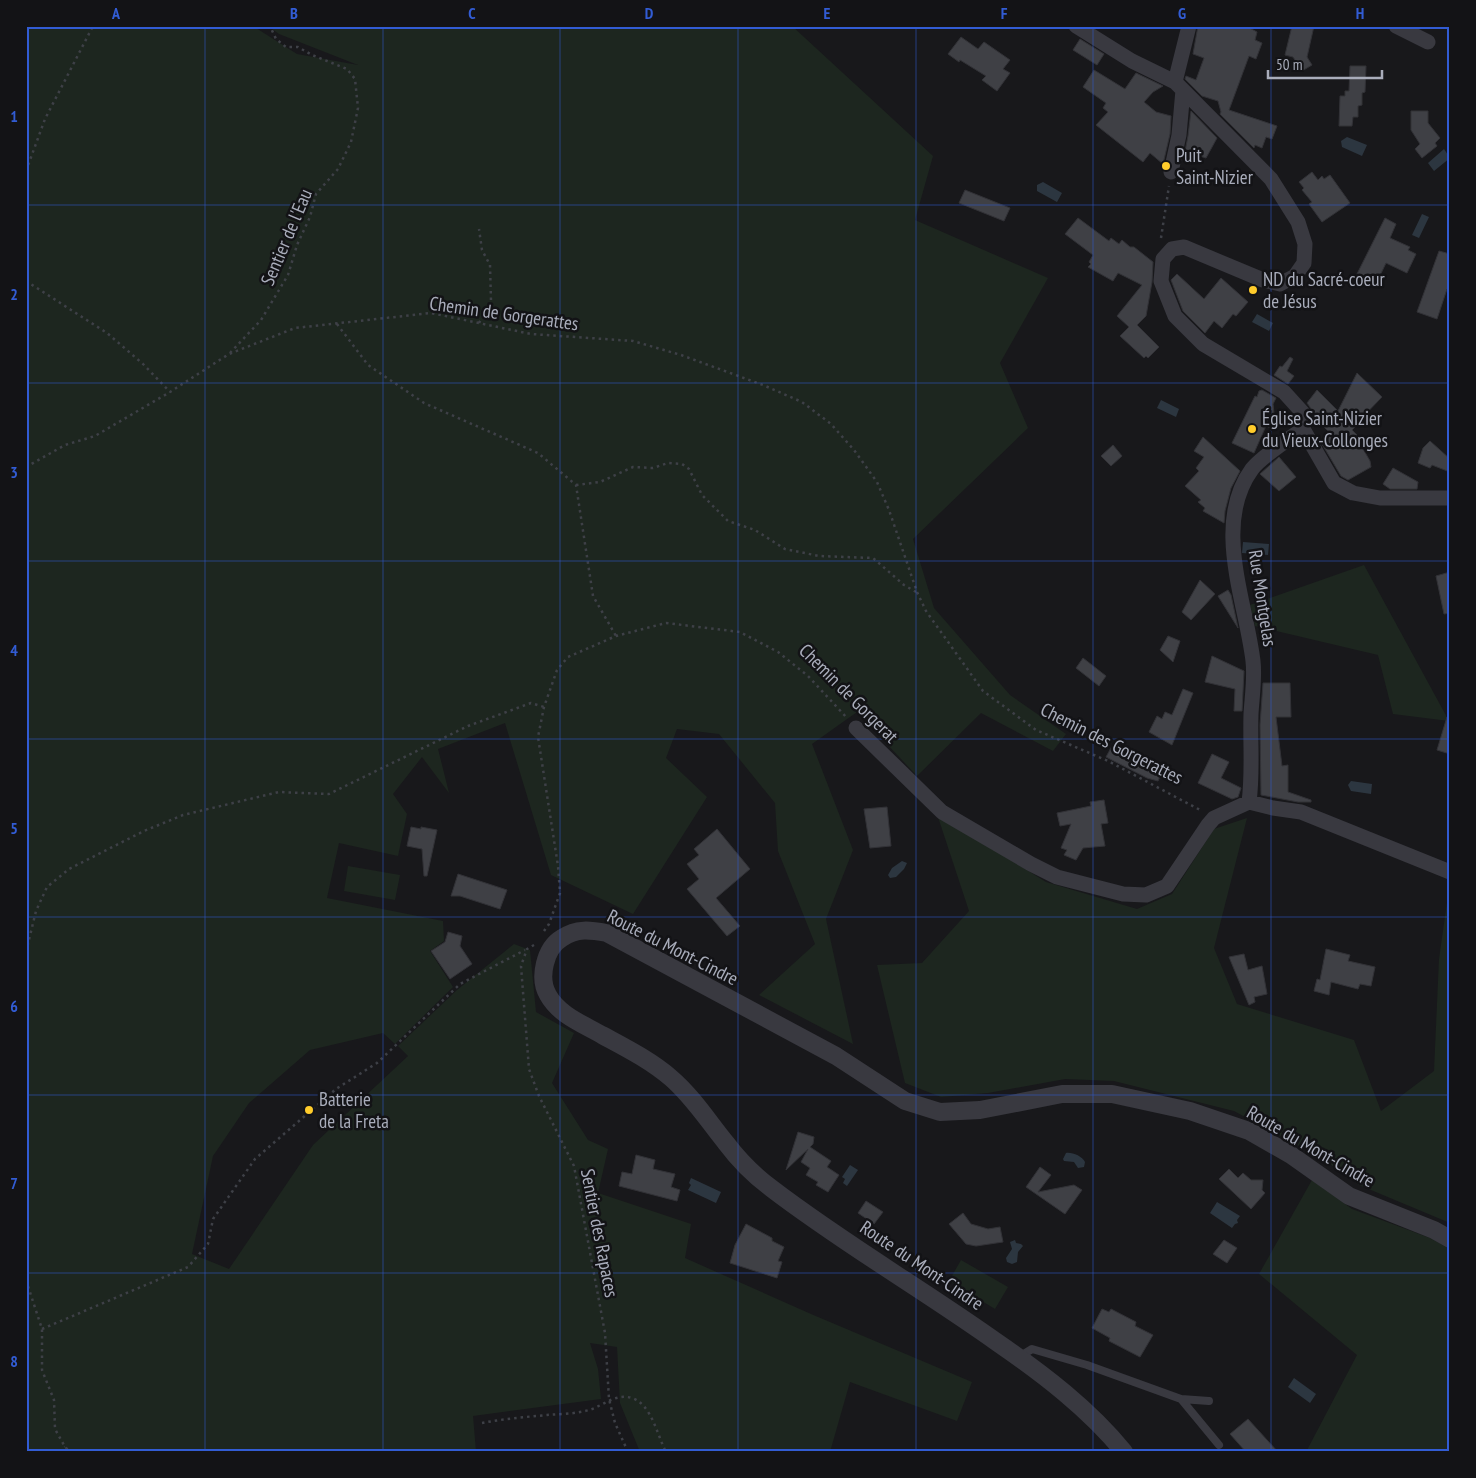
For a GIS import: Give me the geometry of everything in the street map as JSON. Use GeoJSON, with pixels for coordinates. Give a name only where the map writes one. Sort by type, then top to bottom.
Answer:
{"type":"FeatureCollection","features":[{"type":"Feature","properties":{"kind":"street"},"geometry":{"type":"LineString","coordinates":[[1076,26],[1132,61],[1179,86],[1271,179],[1298,222],[1305,244],[1304,263],[1295,276],[1280,284],[1263,280],[1184,247],[1172,250],[1163,259],[1160,281],[1175,316],[1204,344],[1284,392],[1303,412],[1303,430],[1334,483],[1353,493],[1380,498],[1450,498]]}},
{"type":"Feature","properties":{"kind":"street"},"geometry":{"type":"LineString","coordinates":[[1172,172],[1179,135],[1179,86],[1189,26]]}},
{"type":"Feature","properties":{"kind":"street"},"geometry":{"type":"LineString","coordinates":[[1396,26],[1428,42]]}},
{"type":"Feature","properties":{"kind":"street","name":"Rue Montgelas"},"geometry":{"type":"LineString","coordinates":[[1249,802],[1252,782],[1251,717],[1254,663],[1237,578],[1232,523],[1238,494],[1252,468],[1282,443],[1303,430]]}},
{"type":"Feature","properties":{"kind":"street","name":"Chemin de Gorgerat"},"geometry":{"type":"LineString","coordinates":[[856,728],[942,812],[1056,877],[1123,894],[1146,895],[1167,886],[1214,818]]}},
{"type":"Feature","properties":{"kind":"street"},"geometry":{"type":"LineString","coordinates":[[1214,818],[1249,802],[1300,812],[1450,872]]}},
{"type":"Feature","properties":{"kind":"street","name":"Route du Mont-Cindre"},"geometry":{"type":"LineString","coordinates":[[1124,1452],[1092,1418],[1046,1376],[770,1187],[727,1145],[695,1102],[671,1078],[645,1059],[560,1011],[546,994],[543,972],[548,953],[558,940],[571,932],[587,929],[607,933],[836,1056],[905,1101],[940,1112],[980,1110],[1062,1094],[1112,1094],[1190,1111],[1249,1131],[1291,1155],[1349,1196],[1434,1230],[1450,1239]]}},
{"type":"Feature","properties":{"kind":"lane"},"geometry":{"type":"LineString","coordinates":[[1019,1357],[1032,1349],[1087,1364],[1181,1399],[1209,1400]]}},
{"type":"Feature","properties":{"kind":"lane"},"geometry":{"type":"LineString","coordinates":[[1181,1399],[1219,1445]]}},
{"type":"Feature","properties":{"kind":"path"},"geometry":{"type":"LineString","coordinates":[[26,171],[45,119],[93,26]]}},
{"type":"Feature","properties":{"kind":"path","name":"Sentier de l'Eau"},"geometry":{"type":"LineString","coordinates":[[229,354],[260,320],[288,275],[296,245],[310,217],[316,194],[338,169],[351,142],[358,108],[355,79],[347,69],[312,55],[298,47],[286,47],[276,39],[270,26]]}},
{"type":"Feature","properties":{"kind":"path"},"geometry":{"type":"LineString","coordinates":[[1163,259],[1161,238],[1172,172]]}},
{"type":"Feature","properties":{"kind":"path"},"geometry":{"type":"LineString","coordinates":[[479,229],[482,250],[490,266],[490,301],[479,323]]}},
{"type":"Feature","properties":{"kind":"path"},"geometry":{"type":"LineString","coordinates":[[26,281],[107,333],[143,364],[170,392]]}},
{"type":"Feature","properties":{"kind":"path","name":"Chemin de Gorgerattes"},"geometry":{"type":"LineString","coordinates":[[26,467],[65,445],[95,436],[170,392],[229,354],[295,328],[432,313],[531,334],[633,341],[681,355]]}},
{"type":"Feature","properties":{"kind":"path"},"geometry":{"type":"LineString","coordinates":[[337,324],[368,365],[424,403],[538,453],[576,485],[593,596],[616,636]]}},
{"type":"Feature","properties":{"kind":"path","name":"Chemin des Gorgerattes"},"geometry":{"type":"LineString","coordinates":[[681,355],[802,402],[832,424],[877,482],[889,510],[917,592],[926,611],[984,690],[1036,730],[1108,761],[1214,818]]}},
{"type":"Feature","properties":{"kind":"path"},"geometry":{"type":"LineString","coordinates":[[1268,426],[1276,429]]}},
{"type":"Feature","properties":{"kind":"path"},"geometry":{"type":"LineString","coordinates":[[576,485],[600,482],[633,467],[653,468],[668,462],[682,464],[689,469],[702,495],[728,521],[755,530],[785,550],[819,556],[873,558],[904,585],[917,592]]}},
{"type":"Feature","properties":{"kind":"path","name":"Chemin de Gorgerat"},"geometry":{"type":"LineString","coordinates":[[541,936],[549,924],[560,893],[558,866],[538,737],[544,707],[557,670],[568,657],[616,636],[666,623],[740,632],[778,652],[808,676],[856,728]]}},
{"type":"Feature","properties":{"kind":"path"},"geometry":{"type":"LineString","coordinates":[[26,952],[36,911],[47,887],[69,869],[144,831],[184,815],[279,792],[329,794],[468,726],[531,703],[544,707]]}},
{"type":"Feature","properties":{"kind":"path"},"geometry":{"type":"LineString","coordinates":[[42,1329],[188,1267],[208,1244],[213,1219],[255,1159],[336,1089],[377,1064],[460,984],[537,943]]}},
{"type":"Feature","properties":{"kind":"path","name":"Sentier des Rapaces"},"geometry":{"type":"LineString","coordinates":[[527,949],[521,966],[529,1069],[539,1096],[574,1166],[604,1333],[609,1399],[615,1423],[628,1452]]}},
{"type":"Feature","properties":{"kind":"path"},"geometry":{"type":"LineString","coordinates":[[26,1280],[42,1329],[42,1370],[54,1400],[55,1429],[70,1452]]}},
{"type":"Feature","properties":{"kind":"path"},"geometry":{"type":"LineString","coordinates":[[482,1423],[509,1418],[588,1410],[597,1407],[609,1399],[632,1398],[643,1405],[650,1414],[666,1452]]}},
{"type":"Feature","properties":{"kind":"path"},"geometry":{"type":"LineString","coordinates":[[60,1452],[65,1447]]}},
{"type":"Feature","properties":{"kind":"shaded area"},"geometry":{"type":"Polygon","coordinates":[[[26,26],[253,26],[297,54],[358,65],[279,34],[268,26],[792,26],[933,156],[915,220],[1048,278],[1000,363],[1028,428],[913,539],[934,608],[1010,695],[1066,734],[1053,751],[981,713],[917,776],[857,712],[812,744],[853,850],[826,919],[853,1044],[759,995],[815,944],[778,851],[775,803],[719,734],[677,729],[666,758],[707,797],[633,914],[551,875],[505,723],[438,749],[449,793],[422,757],[393,794],[407,814],[398,856],[339,843],[327,898],[443,921],[444,941],[430,951],[453,987],[395,1044],[383,1033],[310,1050],[249,1103],[213,1156],[192,1254],[229,1269],[313,1145],[408,1056],[398,1046],[457,990],[514,944],[530,950],[536,1012],[574,1033],[552,1083],[588,1140],[608,1149],[598,1193],[691,1224],[685,1258],[972,1382],[957,1421],[850,1382],[830,1452],[640,1452],[620,1403],[617,1347],[590,1343],[598,1369],[601,1399],[473,1416],[476,1452],[26,1452],[26,26]]]}},
{"type":"Feature","properties":{"kind":"shaded area"},"geometry":{"type":"Polygon","coordinates":[[[1347,137],[1367,145],[1362,156],[1342,147],[1341,141],[1347,137]]]}},
{"type":"Feature","properties":{"kind":"shaded area"},"geometry":{"type":"Polygon","coordinates":[[[1444,149],[1450,158],[1434,171],[1428,163],[1444,149]]]}},
{"type":"Feature","properties":{"kind":"shaded area"},"geometry":{"type":"Polygon","coordinates":[[[1043,182],[1062,193],[1057,202],[1037,191],[1037,185],[1043,182]]]}},
{"type":"Feature","properties":{"kind":"shaded area"},"geometry":{"type":"Polygon","coordinates":[[[1422,214],[1429,217],[1419,238],[1412,235],[1422,214]]]}},
{"type":"Feature","properties":{"kind":"shaded area"},"geometry":{"type":"Polygon","coordinates":[[[1257,314],[1273,323],[1269,331],[1252,322],[1257,314]]]}},
{"type":"Feature","properties":{"kind":"shaded area"},"geometry":{"type":"Polygon","coordinates":[[[1161,400],[1179,409],[1176,417],[1157,408],[1161,400]]]}},
{"type":"Feature","properties":{"kind":"shaded area"},"geometry":{"type":"Polygon","coordinates":[[[1243,542],[1269,544],[1268,555],[1242,553],[1243,542]]]}},
{"type":"Feature","properties":{"kind":"shaded area"},"geometry":{"type":"Polygon","coordinates":[[[1364,565],[1449,721],[1393,714],[1378,655],[1255,626],[1250,605],[1364,565]]]}},
{"type":"Feature","properties":{"kind":"shaded area"},"geometry":{"type":"Polygon","coordinates":[[[1351,781],[1372,784],[1371,794],[1351,791],[1348,785],[1351,781]]]}},
{"type":"Feature","properties":{"kind":"shaded area"},"geometry":{"type":"Polygon","coordinates":[[[937,814],[1046,882],[1137,909],[1172,894],[1214,829],[1247,818],[1214,948],[1237,1004],[1354,1040],[1381,1111],[1434,1071],[1439,959],[1450,881],[1450,1223],[1359,1185],[1323,1159],[1234,1111],[1114,1081],[1065,1079],[988,1093],[941,1097],[905,1083],[877,965],[922,963],[969,911],[937,814]]]}},
{"type":"Feature","properties":{"kind":"shaded area"},"geometry":{"type":"Polygon","coordinates":[[[902,861],[907,863],[904,869],[896,877],[890,878],[888,875],[892,868],[902,861]]]}},
{"type":"Feature","properties":{"kind":"shaded area"},"geometry":{"type":"Polygon","coordinates":[[[348,866],[400,875],[395,900],[344,891],[348,866]]]}},
{"type":"Feature","properties":{"kind":"shaded area"},"geometry":{"type":"Polygon","coordinates":[[[1066,1153],[1082,1158],[1085,1162],[1084,1167],[1078,1168],[1074,1162],[1064,1161],[1066,1153]]]}},
{"type":"Feature","properties":{"kind":"shaded area"},"geometry":{"type":"Polygon","coordinates":[[[850,1165],[858,1170],[847,1186],[843,1183],[845,1179],[842,1177],[850,1165]]]}},
{"type":"Feature","properties":{"kind":"shaded area"},"geometry":{"type":"Polygon","coordinates":[[[691,1178],[721,1192],[716,1203],[688,1190],[691,1185],[689,1183],[691,1178]]]}},
{"type":"Feature","properties":{"kind":"shaded area"},"geometry":{"type":"Polygon","coordinates":[[[1312,1180],[1352,1209],[1430,1238],[1450,1249],[1450,1452],[1306,1452],[1357,1355],[1259,1274],[1312,1180]]]}},
{"type":"Feature","properties":{"kind":"shaded area"},"geometry":{"type":"Polygon","coordinates":[[[1217,1202],[1240,1216],[1237,1220],[1238,1223],[1232,1228],[1210,1213],[1217,1202]]]}},
{"type":"Feature","properties":{"kind":"shaded area"},"geometry":{"type":"Polygon","coordinates":[[[1015,1240],[1016,1243],[1023,1246],[1018,1252],[1017,1262],[1012,1264],[1007,1262],[1006,1258],[1012,1249],[1010,1242],[1015,1240]]]}},
{"type":"Feature","properties":{"kind":"shaded area"},"geometry":{"type":"Polygon","coordinates":[[[961,1260],[1008,1287],[995,1309],[949,1281],[961,1260]]]}},
{"type":"Feature","properties":{"kind":"shaded area"},"geometry":{"type":"Polygon","coordinates":[[[1294,1378],[1316,1394],[1310,1403],[1288,1387],[1294,1378]]]}},
{"type":"Feature","properties":{"kind":"building"},"geometry":{"type":"Polygon","coordinates":[[[1198,26],[1246,26],[1257,32],[1255,40],[1262,43],[1256,59],[1249,56],[1229,110],[1277,126],[1272,139],[1266,137],[1262,148],[1255,145],[1254,148],[1220,114],[1218,101],[1202,96],[1185,79],[1186,76],[1196,80],[1204,58],[1193,54],[1198,26]]]}},
{"type":"Feature","properties":{"kind":"building"},"geometry":{"type":"Polygon","coordinates":[[[1292,26],[1314,26],[1307,57],[1312,65],[1302,71],[1293,57],[1285,55],[1292,26]]]}},
{"type":"Feature","properties":{"kind":"building"},"geometry":{"type":"Polygon","coordinates":[[[961,37],[978,49],[984,42],[1010,60],[1003,69],[1010,73],[997,91],[982,80],[986,76],[948,54],[961,37]]]}},
{"type":"Feature","properties":{"kind":"building"},"geometry":{"type":"Polygon","coordinates":[[[1080,39],[1104,54],[1097,65],[1073,50],[1080,39]]]}},
{"type":"Feature","properties":{"kind":"building"},"geometry":{"type":"Polygon","coordinates":[[[1350,66],[1366,66],[1365,92],[1362,93],[1362,105],[1358,106],[1358,117],[1353,117],[1352,126],[1339,126],[1340,96],[1345,96],[1345,91],[1349,91],[1350,66]]]}},
{"type":"Feature","properties":{"kind":"building"},"geometry":{"type":"Polygon","coordinates":[[[1094,70],[1125,89],[1136,73],[1163,86],[1153,92],[1144,102],[1156,112],[1171,116],[1170,134],[1163,164],[1150,153],[1143,162],[1096,125],[1108,112],[1103,108],[1106,103],[1083,87],[1094,70]]]}},
{"type":"Feature","properties":{"kind":"building"},"geometry":{"type":"Polygon","coordinates":[[[1191,111],[1217,138],[1206,158],[1194,154],[1189,162],[1184,157],[1191,111]]]}},
{"type":"Feature","properties":{"kind":"building"},"geometry":{"type":"Polygon","coordinates":[[[1411,111],[1428,111],[1428,123],[1440,138],[1435,143],[1437,146],[1422,158],[1415,149],[1420,144],[1411,130],[1411,111]]]}},
{"type":"Feature","properties":{"kind":"building"},"geometry":{"type":"Polygon","coordinates":[[[1312,172],[1318,180],[1322,176],[1324,179],[1330,175],[1350,203],[1322,222],[1309,204],[1312,202],[1302,190],[1304,188],[1299,182],[1312,172]]]}},
{"type":"Feature","properties":{"kind":"building"},"geometry":{"type":"Polygon","coordinates":[[[965,190],[1010,208],[1004,221],[959,203],[965,190]]]}},
{"type":"Feature","properties":{"kind":"building"},"geometry":{"type":"Polygon","coordinates":[[[1078,218],[1109,241],[1111,238],[1119,244],[1122,240],[1153,262],[1152,282],[1146,316],[1137,325],[1159,347],[1148,358],[1146,356],[1144,358],[1120,336],[1129,327],[1117,316],[1142,285],[1118,273],[1113,281],[1088,267],[1091,264],[1089,262],[1093,255],[1065,234],[1078,218]]]}},
{"type":"Feature","properties":{"kind":"building"},"geometry":{"type":"Polygon","coordinates":[[[1385,218],[1396,224],[1390,238],[1410,247],[1408,250],[1416,254],[1407,273],[1386,263],[1375,286],[1356,276],[1385,218]]]}},
{"type":"Feature","properties":{"kind":"building"},"geometry":{"type":"Polygon","coordinates":[[[1439,251],[1450,254],[1450,290],[1447,289],[1437,319],[1417,312],[1439,251]]]}},
{"type":"Feature","properties":{"kind":"building"},"geometry":{"type":"Polygon","coordinates":[[[1177,274],[1204,299],[1221,278],[1248,302],[1236,316],[1233,314],[1222,328],[1214,321],[1205,333],[1183,311],[1171,280],[1177,274]]]}},
{"type":"Feature","properties":{"kind":"building"},"geometry":{"type":"Polygon","coordinates":[[[1290,357],[1293,359],[1287,371],[1294,376],[1288,384],[1274,375],[1290,357]]]}},
{"type":"Feature","properties":{"kind":"building"},"geometry":{"type":"Polygon","coordinates":[[[1357,373],[1382,397],[1352,430],[1358,436],[1356,437],[1370,461],[1371,467],[1348,480],[1341,476],[1322,444],[1330,433],[1312,415],[1307,403],[1317,390],[1338,411],[1357,373]]]}},
{"type":"Feature","properties":{"kind":"building","name":"Église Saint-Nizier du Vieux-Collonges"},"geometry":{"type":"Polygon","coordinates":[[[1262,390],[1276,398],[1273,404],[1274,413],[1269,419],[1254,453],[1232,443],[1255,396],[1257,397],[1259,391],[1262,390]]]}},
{"type":"Feature","properties":{"kind":"building"},"geometry":{"type":"Polygon","coordinates":[[[1203,437],[1240,471],[1231,488],[1224,523],[1203,511],[1205,508],[1198,502],[1201,500],[1185,486],[1199,471],[1196,468],[1204,457],[1194,451],[1203,437]]]}},
{"type":"Feature","properties":{"kind":"building"},"geometry":{"type":"Polygon","coordinates":[[[1430,441],[1450,459],[1450,472],[1432,465],[1430,468],[1418,463],[1423,448],[1430,441]]]}},
{"type":"Feature","properties":{"kind":"building"},"geometry":{"type":"Polygon","coordinates":[[[1113,445],[1122,456],[1111,466],[1101,456],[1113,445]]]}},
{"type":"Feature","properties":{"kind":"building"},"geometry":{"type":"Polygon","coordinates":[[[1279,457],[1296,477],[1279,491],[1260,474],[1279,457]]]}},
{"type":"Feature","properties":{"kind":"building"},"geometry":{"type":"Polygon","coordinates":[[[1393,468],[1418,482],[1417,489],[1390,489],[1383,484],[1393,468]]]}},
{"type":"Feature","properties":{"kind":"building"},"geometry":{"type":"Polygon","coordinates":[[[1450,572],[1450,613],[1444,614],[1436,576],[1450,572]]]}},
{"type":"Feature","properties":{"kind":"building"},"geometry":{"type":"Polygon","coordinates":[[[1200,580],[1215,594],[1191,620],[1182,612],[1200,580]]]}},
{"type":"Feature","properties":{"kind":"building"},"geometry":{"type":"Polygon","coordinates":[[[1228,590],[1231,595],[1238,628],[1218,596],[1228,590]]]}},
{"type":"Feature","properties":{"kind":"building"},"geometry":{"type":"Polygon","coordinates":[[[1168,636],[1180,641],[1173,662],[1160,650],[1168,636]]]}},
{"type":"Feature","properties":{"kind":"building"},"geometry":{"type":"Polygon","coordinates":[[[1212,656],[1244,671],[1242,711],[1234,711],[1235,689],[1205,682],[1212,656]]]}},
{"type":"Feature","properties":{"kind":"building"},"geometry":{"type":"Polygon","coordinates":[[[1083,658],[1106,676],[1099,686],[1076,668],[1083,658]]]}},
{"type":"Feature","properties":{"kind":"building"},"geometry":{"type":"Polygon","coordinates":[[[1263,683],[1290,683],[1291,717],[1276,717],[1282,766],[1288,765],[1288,792],[1311,800],[1311,802],[1298,802],[1261,795],[1260,725],[1263,683]]]}},
{"type":"Feature","properties":{"kind":"building"},"geometry":{"type":"Polygon","coordinates":[[[1183,689],[1193,693],[1172,745],[1149,732],[1157,716],[1162,719],[1165,712],[1172,715],[1183,689]]]}},
{"type":"Feature","properties":{"kind":"building"},"geometry":{"type":"Polygon","coordinates":[[[1447,717],[1450,718],[1450,754],[1437,750],[1447,717]]]}},
{"type":"Feature","properties":{"kind":"building"},"geometry":{"type":"Polygon","coordinates":[[[1112,746],[1123,751],[1124,749],[1153,764],[1164,767],[1158,781],[1147,778],[1106,757],[1112,746]]]}},
{"type":"Feature","properties":{"kind":"building"},"geometry":{"type":"Polygon","coordinates":[[[1212,754],[1229,762],[1221,778],[1241,788],[1238,797],[1232,799],[1198,783],[1212,754]]]}},
{"type":"Feature","properties":{"kind":"building"},"geometry":{"type":"Polygon","coordinates":[[[1104,800],[1108,823],[1101,824],[1105,846],[1083,848],[1076,860],[1064,855],[1067,850],[1061,848],[1071,824],[1060,826],[1057,813],[1091,806],[1090,802],[1104,800]]]}},
{"type":"Feature","properties":{"kind":"building"},"geometry":{"type":"Polygon","coordinates":[[[887,807],[891,846],[870,848],[864,809],[887,807]]]}},
{"type":"Feature","properties":{"kind":"building"},"geometry":{"type":"Polygon","coordinates":[[[411,827],[437,830],[427,876],[424,876],[422,849],[407,846],[411,827]]]}},
{"type":"Feature","properties":{"kind":"building"},"geometry":{"type":"Polygon","coordinates":[[[717,829],[750,869],[716,898],[740,926],[727,936],[687,889],[699,879],[687,864],[699,855],[694,849],[717,829]]]}},
{"type":"Feature","properties":{"kind":"building"},"geometry":{"type":"Polygon","coordinates":[[[458,874],[507,890],[500,909],[460,896],[451,896],[458,874]]]}},
{"type":"Feature","properties":{"kind":"building"},"geometry":{"type":"Polygon","coordinates":[[[448,932],[462,936],[460,946],[472,964],[450,979],[431,951],[445,942],[448,932]]]}},
{"type":"Feature","properties":{"kind":"building"},"geometry":{"type":"Polygon","coordinates":[[[1326,949],[1350,955],[1348,961],[1375,967],[1371,986],[1360,984],[1358,989],[1331,982],[1329,995],[1314,991],[1317,979],[1320,980],[1326,949]]]}},
{"type":"Feature","properties":{"kind":"building"},"geometry":{"type":"Polygon","coordinates":[[[1244,954],[1248,970],[1262,966],[1267,994],[1254,997],[1255,1002],[1249,1005],[1229,957],[1244,954]]]}},
{"type":"Feature","properties":{"kind":"building"},"geometry":{"type":"Polygon","coordinates":[[[798,1132],[814,1137],[813,1144],[810,1147],[831,1161],[827,1167],[839,1175],[828,1192],[816,1185],[818,1182],[806,1175],[810,1168],[801,1162],[808,1149],[786,1170],[798,1132]]]}},
{"type":"Feature","properties":{"kind":"building"},"geometry":{"type":"Polygon","coordinates":[[[636,1155],[655,1160],[653,1169],[675,1174],[671,1187],[680,1190],[677,1201],[619,1186],[622,1172],[632,1174],[636,1155]]]}},
{"type":"Feature","properties":{"kind":"building"},"geometry":{"type":"Polygon","coordinates":[[[1040,1167],[1051,1175],[1038,1192],[1074,1185],[1082,1190],[1065,1214],[1026,1187],[1040,1167]]]}},
{"type":"Feature","properties":{"kind":"building"},"geometry":{"type":"Polygon","coordinates":[[[1229,1169],[1238,1178],[1243,1173],[1251,1180],[1263,1180],[1262,1190],[1265,1193],[1251,1209],[1219,1179],[1229,1169]]]}},
{"type":"Feature","properties":{"kind":"building"},"geometry":{"type":"Polygon","coordinates":[[[866,1201],[883,1212],[874,1224],[858,1213],[866,1201]]]}},
{"type":"Feature","properties":{"kind":"building"},"geometry":{"type":"Polygon","coordinates":[[[963,1213],[971,1224],[988,1229],[1000,1227],[1003,1242],[976,1246],[966,1244],[949,1224],[963,1213]]]}},
{"type":"Feature","properties":{"kind":"building"},"geometry":{"type":"Polygon","coordinates":[[[746,1224],[784,1247],[778,1261],[782,1262],[777,1278],[730,1263],[735,1245],[746,1224]]]}},
{"type":"Feature","properties":{"kind":"building"},"geometry":{"type":"Polygon","coordinates":[[[1224,1240],[1237,1248],[1227,1263],[1213,1254],[1224,1240]]]}},
{"type":"Feature","properties":{"kind":"building"},"geometry":{"type":"Polygon","coordinates":[[[1102,1309],[1109,1312],[1111,1309],[1136,1322],[1135,1326],[1153,1335],[1140,1357],[1109,1341],[1110,1338],[1092,1328],[1102,1309]]]}},
{"type":"Feature","properties":{"kind":"building"},"geometry":{"type":"Polygon","coordinates":[[[1248,1419],[1278,1452],[1246,1452],[1230,1434],[1248,1419]]]}},
{"type":"Feature","properties":{"kind":"place","name":"Puit Saint-Nizier"},"geometry":{"type":"Point","coordinates":[1166,166]}},
{"type":"Feature","properties":{"kind":"place","name":"ND du Sacré-coeur de Jésus"},"geometry":{"type":"Point","coordinates":[1253,290]}},
{"type":"Feature","properties":{"kind":"place","name":"Église Saint-Nizier du Vieux-Collonges"},"geometry":{"type":"Point","coordinates":[1252,429]}},
{"type":"Feature","properties":{"kind":"place","name":"Batterie de la Freta"},"geometry":{"type":"Point","coordinates":[309,1110]}}]}
